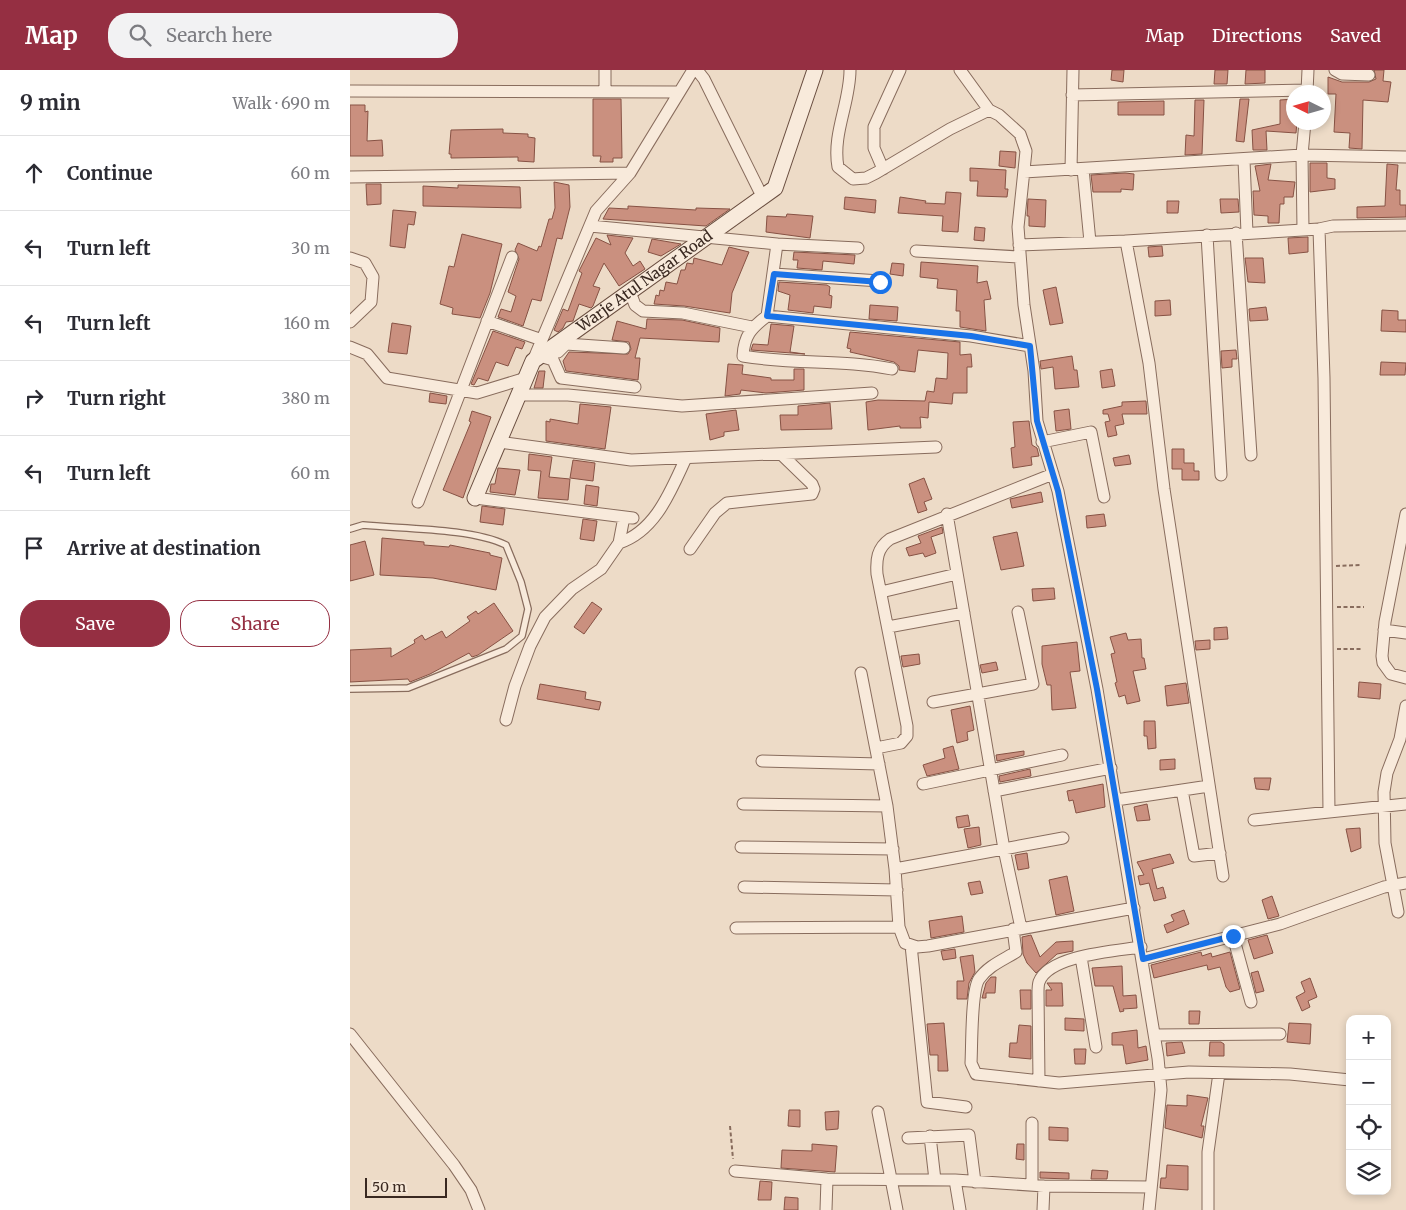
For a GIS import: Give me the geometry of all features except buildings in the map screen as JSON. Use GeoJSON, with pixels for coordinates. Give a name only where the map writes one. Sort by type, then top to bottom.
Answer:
{"type":"FeatureCollection","features":[{"type":"Feature","properties":{"kind":"street"},"geometry":{"type":"LineString","coordinates":[[605,70],[605,92]]}},
{"type":"Feature","properties":{"kind":"street"},"geometry":{"type":"LineString","coordinates":[[635,387],[560,378],[542,359],[542,340],[596,211],[630,173],[678,92],[695,70],[704,79],[759,190],[765,196]]}},
{"type":"Feature","properties":{"kind":"street","name":"Warje Atul Nagar Road"},"geometry":{"type":"LineString","coordinates":[[542,359],[630,292],[775,188],[815,70]]}},
{"type":"Feature","properties":{"kind":"street"},"geometry":{"type":"LineString","coordinates":[[850,70],[849,91],[836,150],[838,167],[853,179],[866,178],[958,125],[989,110]]}},
{"type":"Feature","properties":{"kind":"street"},"geometry":{"type":"LineString","coordinates":[[882,169],[874,148],[874,127],[900,70]]}},
{"type":"Feature","properties":{"kind":"street"},"geometry":{"type":"LineString","coordinates":[[960,70],[989,110],[999,114],[1020,134],[1026,151],[1018,227],[1037,421],[1058,491],[1111,768],[1160,1074],[1161,1090],[1149,1210]]}},
{"type":"Feature","properties":{"kind":"street"},"geometry":{"type":"LineString","coordinates":[[1073,70],[1072,95],[1077,169],[1090,242]]}},
{"type":"Feature","properties":{"kind":"street"},"geometry":{"type":"LineString","coordinates":[[1307,85],[1308,70]]}},
{"type":"Feature","properties":{"kind":"street"},"geometry":{"type":"LineString","coordinates":[[1335,70],[1342,74],[1369,75]]}},
{"type":"Feature","properties":{"kind":"street"},"geometry":{"type":"LineString","coordinates":[[350,90],[678,92]]}},
{"type":"Feature","properties":{"kind":"street"},"geometry":{"type":"LineString","coordinates":[[1072,95],[1286,91]]}},
{"type":"Feature","properties":{"kind":"street"},"geometry":{"type":"LineString","coordinates":[[1303,230],[1302,155],[1304,130]]}},
{"type":"Feature","properties":{"kind":"street"},"geometry":{"type":"LineString","coordinates":[[1024,172],[1302,155],[1406,157]]}},
{"type":"Feature","properties":{"kind":"street"},"geometry":{"type":"LineString","coordinates":[[1244,160],[1241,233],[1251,455]]}},
{"type":"Feature","properties":{"kind":"street"},"geometry":{"type":"LineString","coordinates":[[350,177],[630,173]]}},
{"type":"Feature","properties":{"kind":"street"},"geometry":{"type":"LineString","coordinates":[[1019,245],[1126,242],[1319,229],[1333,226],[1406,225]]}},
{"type":"Feature","properties":{"kind":"street"},"geometry":{"type":"LineString","coordinates":[[590,226],[777,244],[858,248]]}},
{"type":"Feature","properties":{"kind":"street"},"geometry":{"type":"LineString","coordinates":[[1319,229],[1324,378],[1330,812]]}},
{"type":"Feature","properties":{"kind":"street"},"geometry":{"type":"LineString","coordinates":[[1208,235],[1221,475]]}},
{"type":"Feature","properties":{"kind":"street"},"geometry":{"type":"LineString","coordinates":[[1126,242],[1149,363],[1164,489],[1223,876]]}},
{"type":"Feature","properties":{"kind":"street"},"geometry":{"type":"LineString","coordinates":[[767,316],[777,244]]}},
{"type":"Feature","properties":{"kind":"street"},"geometry":{"type":"LineString","coordinates":[[916,251],[1020,257]]}},
{"type":"Feature","properties":{"kind":"street"},"geometry":{"type":"LineString","coordinates":[[418,502],[512,257]]}},
{"type":"Feature","properties":{"kind":"street"},"geometry":{"type":"LineString","coordinates":[[350,258],[365,263],[373,278],[371,302],[350,322]]}},
{"type":"Feature","properties":{"kind":"street"},"geometry":{"type":"LineString","coordinates":[[774,274],[880,282]]}},
{"type":"Feature","properties":{"kind":"street"},"geometry":{"type":"LineString","coordinates":[[630,292],[635,305],[643,311],[683,313],[752,327]]}},
{"type":"Feature","properties":{"kind":"street"},"geometry":{"type":"LineString","coordinates":[[892,369],[862,363],[799,363],[743,356],[743,341],[752,327],[767,316],[971,336],[1030,346]]}},
{"type":"Feature","properties":{"kind":"street"},"geometry":{"type":"LineString","coordinates":[[487,321],[542,340]]}},
{"type":"Feature","properties":{"kind":"street"},"geometry":{"type":"LineString","coordinates":[[506,720],[515,686],[530,646],[545,617],[572,589],[601,569],[619,542],[628,517],[475,498],[526,378],[542,359],[566,344],[624,348]]}},
{"type":"Feature","properties":{"kind":"street"},"geometry":{"type":"LineString","coordinates":[[350,347],[367,354],[387,378],[460,391],[484,392],[526,378]]}},
{"type":"Feature","properties":{"kind":"street"},"geometry":{"type":"LineString","coordinates":[[519,395],[568,394],[682,406],[872,393]]}},
{"type":"Feature","properties":{"kind":"street"},"geometry":{"type":"LineString","coordinates":[[1042,442],[1091,432],[1104,497]]}},
{"type":"Feature","properties":{"kind":"street"},"geometry":{"type":"LineString","coordinates":[[499,442],[631,460],[936,447]]}},
{"type":"Feature","properties":{"kind":"street"},"geometry":{"type":"LineString","coordinates":[[690,549],[716,513],[727,503],[812,494],[814,489],[812,484],[781,454]]}},
{"type":"Feature","properties":{"kind":"street"},"geometry":{"type":"LineString","coordinates":[[619,542],[631,539],[657,515],[686,458]]}},
{"type":"Feature","properties":{"kind":"street"},"geometry":{"type":"LineString","coordinates":[[876,748],[901,743],[908,731],[876,564],[880,548],[884,542],[947,514],[1052,474]]}},
{"type":"Feature","properties":{"kind":"street"},"geometry":{"type":"LineString","coordinates":[[947,514],[1017,928],[1016,952],[992,966],[978,980],[974,993],[973,1071],[980,1075],[1039,1081],[1099,1081],[1160,1074],[1220,1073],[1290,1074],[1346,1080]]}},
{"type":"Feature","properties":{"kind":"street"},"geometry":{"type":"LineString","coordinates":[[1406,514],[1384,630],[1383,663],[1391,674],[1406,678]]}},
{"type":"Feature","properties":{"kind":"street"},"geometry":{"type":"LineString","coordinates":[[881,592],[957,574]]}},
{"type":"Feature","properties":{"kind":"street"},"geometry":{"type":"LineString","coordinates":[[888,627],[964,612]]}},
{"type":"Feature","properties":{"kind":"street"},"geometry":{"type":"LineString","coordinates":[[933,702],[1033,684],[1018,612]]}},
{"type":"Feature","properties":{"kind":"street"},"geometry":{"type":"LineString","coordinates":[[1384,630],[1406,633]]}},
{"type":"Feature","properties":{"kind":"street"},"geometry":{"type":"LineString","coordinates":[[861,673],[887,806],[895,869],[899,927],[905,943],[928,946],[1017,928],[1134,908]]}},
{"type":"Feature","properties":{"kind":"street"},"geometry":{"type":"LineString","coordinates":[[1398,912],[1385,842],[1383,806],[1387,773],[1400,739],[1406,706]]}},
{"type":"Feature","properties":{"kind":"street"},"geometry":{"type":"LineString","coordinates":[[923,784],[1062,755]]}},
{"type":"Feature","properties":{"kind":"street"},"geometry":{"type":"LineString","coordinates":[[762,761],[879,764]]}},
{"type":"Feature","properties":{"kind":"street"},"geometry":{"type":"LineString","coordinates":[[994,791],[1111,768]]}},
{"type":"Feature","properties":{"kind":"street"},"geometry":{"type":"LineString","coordinates":[[1116,800],[1209,786]]}},
{"type":"Feature","properties":{"kind":"street"},"geometry":{"type":"LineString","coordinates":[[1182,790],[1194,856],[1220,853]]}},
{"type":"Feature","properties":{"kind":"street"},"geometry":{"type":"LineString","coordinates":[[743,804],[887,806]]}},
{"type":"Feature","properties":{"kind":"street"},"geometry":{"type":"LineString","coordinates":[[1254,820],[1406,804]]}},
{"type":"Feature","properties":{"kind":"street"},"geometry":{"type":"LineString","coordinates":[[895,869],[1063,838]]}},
{"type":"Feature","properties":{"kind":"street"},"geometry":{"type":"LineString","coordinates":[[741,847],[893,849]]}},
{"type":"Feature","properties":{"kind":"street"},"geometry":{"type":"LineString","coordinates":[[1143,959],[1280,924],[1392,884],[1406,883]]}},
{"type":"Feature","properties":{"kind":"street"},"geometry":{"type":"LineString","coordinates":[[744,887],[896,890]]}},
{"type":"Feature","properties":{"kind":"street"},"geometry":{"type":"LineString","coordinates":[[736,928],[899,927]]}},
{"type":"Feature","properties":{"kind":"street"},"geometry":{"type":"LineString","coordinates":[[1233,936],[1251,1002]]}},
{"type":"Feature","properties":{"kind":"street"},"geometry":{"type":"LineString","coordinates":[[911,945],[927,1102],[966,1107]]}},
{"type":"Feature","properties":{"kind":"street"},"geometry":{"type":"LineString","coordinates":[[1039,1081],[1039,981],[1046,973],[1063,961],[1141,947]]}},
{"type":"Feature","properties":{"kind":"street"},"geometry":{"type":"LineString","coordinates":[[1081,958],[1096,1047]]}},
{"type":"Feature","properties":{"kind":"street"},"geometry":{"type":"LineString","coordinates":[[350,1034],[454,1165],[471,1190],[479,1210]]}},
{"type":"Feature","properties":{"kind":"street"},"geometry":{"type":"LineString","coordinates":[[1155,1035],[1280,1034]]}},
{"type":"Feature","properties":{"kind":"street"},"geometry":{"type":"LineString","coordinates":[[1208,1210],[1208,1152],[1220,1073]]}},
{"type":"Feature","properties":{"kind":"street"},"geometry":{"type":"LineString","coordinates":[[878,1112],[897,1210]]}},
{"type":"Feature","properties":{"kind":"street"},"geometry":{"type":"LineString","coordinates":[[1032,1123],[1032,1186]]}},
{"type":"Feature","properties":{"kind":"street"},"geometry":{"type":"LineString","coordinates":[[908,1138],[969,1135],[975,1182]]}},
{"type":"Feature","properties":{"kind":"street"},"geometry":{"type":"LineString","coordinates":[[930,1136],[935,1180]]}},
{"type":"Feature","properties":{"kind":"street"},"geometry":{"type":"LineString","coordinates":[[735,1172],[827,1179],[955,1180],[1032,1186],[1151,1187]]}},
{"type":"Feature","properties":{"kind":"street"},"geometry":{"type":"LineString","coordinates":[[826,1210],[827,1179]]}},
{"type":"Feature","properties":{"kind":"street"},"geometry":{"type":"LineString","coordinates":[[955,1180],[960,1210]]}},
{"type":"Feature","properties":{"kind":"street"},"geometry":{"type":"LineString","coordinates":[[1043,1210],[1044,1186]]}},
{"type":"Feature","properties":{"kind":"lane"},"geometry":{"type":"LineString","coordinates":[[350,529],[363,526],[458,534],[496,540],[506,545],[522,582],[528,609],[522,636],[506,648],[408,688],[350,689]]}},
{"type":"Feature","properties":{"kind":"path"},"geometry":{"type":"LineString","coordinates":[[1326,567],[1361,565]]}},
{"type":"Feature","properties":{"kind":"path"},"geometry":{"type":"LineString","coordinates":[[1327,608],[1364,607]]}},
{"type":"Feature","properties":{"kind":"path"},"geometry":{"type":"LineString","coordinates":[[1328,648],[1362,650]]}},
{"type":"Feature","properties":{"kind":"path"},"geometry":{"type":"LineString","coordinates":[[730,1126],[735,1172]]}},
{"type":"Feature","properties":{"kind":"route"},"geometry":{"type":"LineString","coordinates":[[880,282],[774,274],[767,316],[971,336],[1030,346],[1034,371],[1037,421],[1042,445],[1058,491],[1097,689],[1143,959],[1233,936]]}}]}
